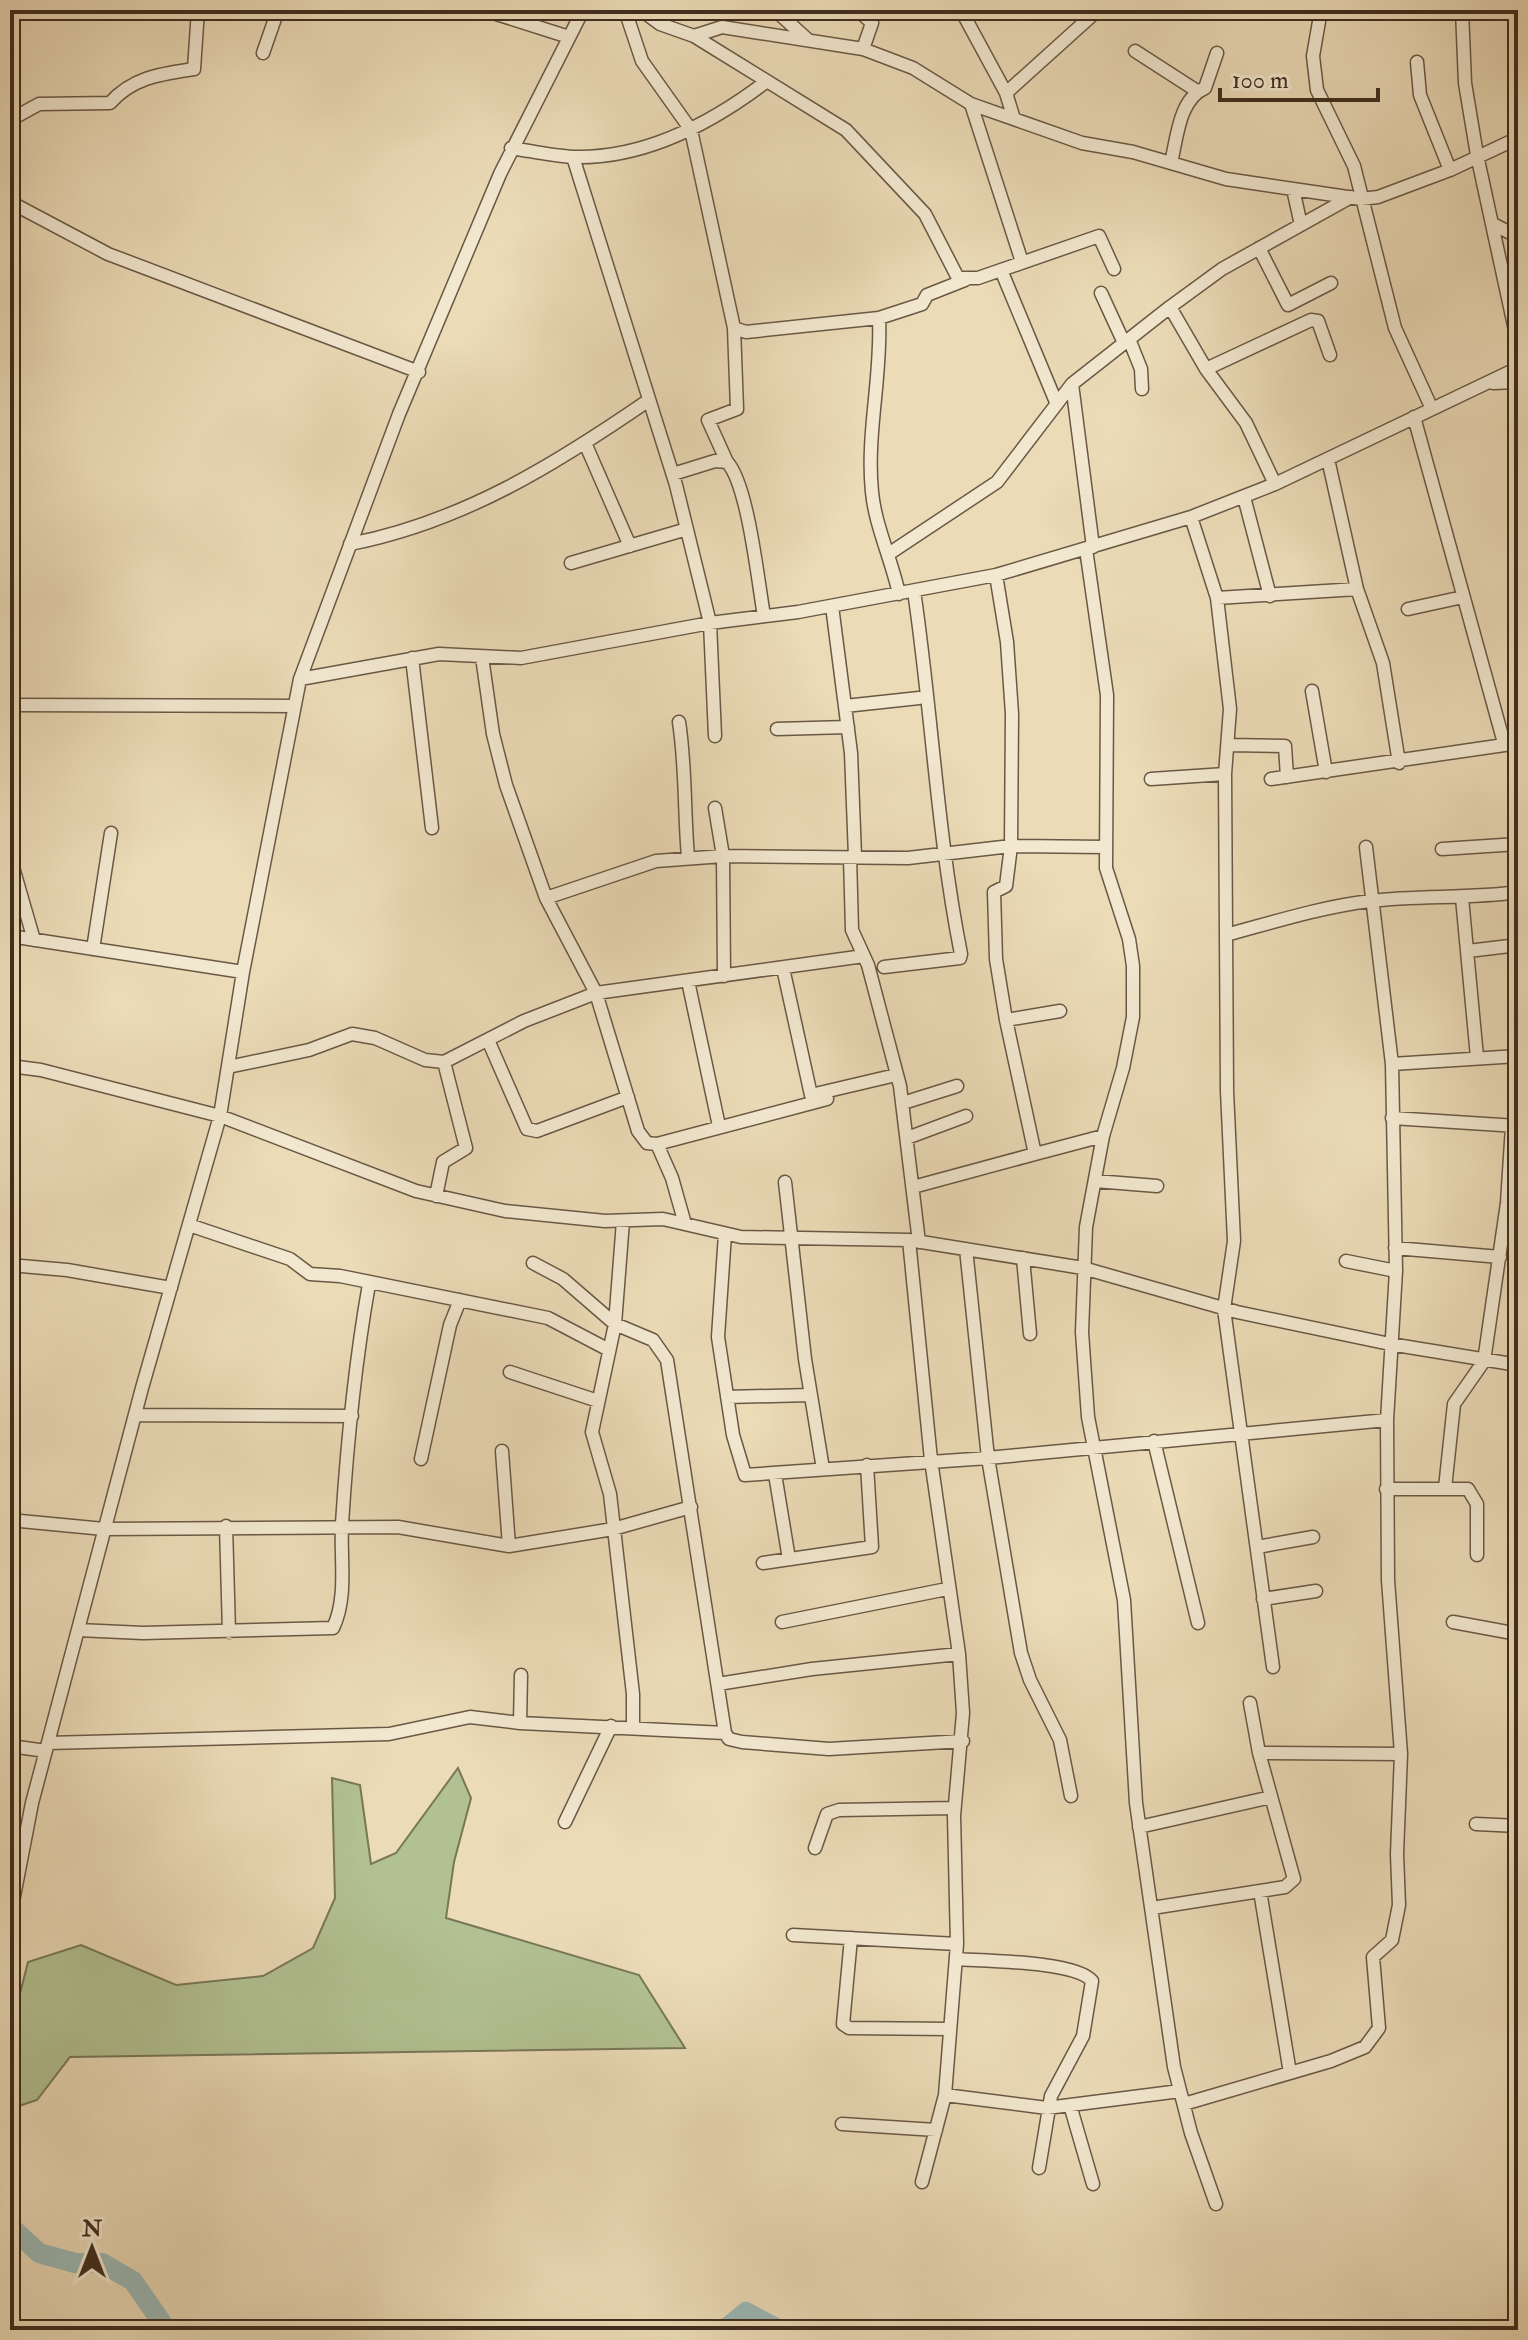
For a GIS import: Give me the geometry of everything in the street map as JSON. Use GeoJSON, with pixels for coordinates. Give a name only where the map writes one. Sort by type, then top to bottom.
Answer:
{"type":"FeatureCollection","features":[{"type":"Feature","properties":{"kind":"street"},"geometry":{"type":"LineString","coordinates":[[10,178],[12,119],[39,104],[110,103],[123,89],[152,76],[194,69],[198,10]]}},
{"type":"Feature","properties":{"kind":"street"},"geometry":{"type":"LineString","coordinates":[[263,53],[278,10]]}},
{"type":"Feature","properties":{"kind":"street"},"geometry":{"type":"LineString","coordinates":[[484,10],[569,37]]}},
{"type":"Feature","properties":{"kind":"street"},"geometry":{"type":"LineString","coordinates":[[10,1917],[47,1747],[104,1529],[220,1116],[243,972],[300,679],[399,414],[511,148],[583,10]]}},
{"type":"Feature","properties":{"kind":"street"},"geometry":{"type":"LineString","coordinates":[[625,10],[642,61],[691,130],[734,328],[737,409],[708,420],[742,492],[764,616]]}},
{"type":"Feature","properties":{"kind":"street"},"geometry":{"type":"LineString","coordinates":[[641,10],[660,24],[694,36],[846,130],[878,160],[925,214],[958,278],[965,280]]}},
{"type":"Feature","properties":{"kind":"street"},"geometry":{"type":"LineString","coordinates":[[775,10],[807,39]]}},
{"type":"Feature","properties":{"kind":"street"},"geometry":{"type":"LineString","coordinates":[[858,10],[872,23],[863,49]]}},
{"type":"Feature","properties":{"kind":"street"},"geometry":{"type":"LineString","coordinates":[[961,10],[1006,93],[1014,119]]}},
{"type":"Feature","properties":{"kind":"street"},"geometry":{"type":"LineString","coordinates":[[1006,93],[1098,10]]}},
{"type":"Feature","properties":{"kind":"street"},"geometry":{"type":"LineString","coordinates":[[1321,10],[1313,56],[1317,90],[1354,166],[1356,198],[1395,328],[1432,409]]}},
{"type":"Feature","properties":{"kind":"street"},"geometry":{"type":"LineString","coordinates":[[1462,10],[1465,83],[1477,155],[1518,344]]}},
{"type":"Feature","properties":{"kind":"street"},"geometry":{"type":"LineString","coordinates":[[694,36],[722,27],[863,49],[913,68],[971,104],[1082,143],[1226,179],[1356,198],[1378,197],[1450,170],[1518,138]]}},
{"type":"Feature","properties":{"kind":"street"},"geometry":{"type":"LineString","coordinates":[[1135,51],[1197,91]]}},
{"type":"Feature","properties":{"kind":"street"},"geometry":{"type":"LineString","coordinates":[[1171,163],[1186,105],[1197,91],[1205,88],[1217,53]]}},
{"type":"Feature","properties":{"kind":"street"},"geometry":{"type":"LineString","coordinates":[[1417,62],[1420,95],[1450,170]]}},
{"type":"Feature","properties":{"kind":"street"},"geometry":{"type":"LineString","coordinates":[[511,148],[573,157],[616,154],[691,130],[739,102],[767,81]]}},
{"type":"Feature","properties":{"kind":"street"},"geometry":{"type":"LineString","coordinates":[[971,104],[1022,262]]}},
{"type":"Feature","properties":{"kind":"street"},"geometry":{"type":"LineString","coordinates":[[573,157],[673,474],[687,529],[710,623],[715,736]]}},
{"type":"Feature","properties":{"kind":"street"},"geometry":{"type":"LineString","coordinates":[[1293,189],[1301,225]]}},
{"type":"Feature","properties":{"kind":"street"},"geometry":{"type":"LineString","coordinates":[[890,553],[997,482],[1072,384],[1170,307],[1222,269],[1356,198]]}},
{"type":"Feature","properties":{"kind":"street"},"geometry":{"type":"LineString","coordinates":[[10,202],[108,254],[419,372]]}},
{"type":"Feature","properties":{"kind":"street"},"geometry":{"type":"LineString","coordinates":[[1493,224],[1518,237]]}},
{"type":"Feature","properties":{"kind":"street"},"geometry":{"type":"LineString","coordinates":[[734,328],[746,332],[879,318],[922,304],[927,295],[965,280],[1099,236],[1114,269]]}},
{"type":"Feature","properties":{"kind":"street"},"geometry":{"type":"LineString","coordinates":[[1259,248],[1288,305],[1331,283]]}},
{"type":"Feature","properties":{"kind":"street"},"geometry":{"type":"LineString","coordinates":[[1001,270],[1056,402]]}},
{"type":"Feature","properties":{"kind":"street"},"geometry":{"type":"LineString","coordinates":[[1101,293],[1141,369],[1142,389]]}},
{"type":"Feature","properties":{"kind":"street"},"geometry":{"type":"LineString","coordinates":[[1170,307],[1206,369],[1246,423],[1275,484]]}},
{"type":"Feature","properties":{"kind":"street"},"geometry":{"type":"LineString","coordinates":[[879,318],[881,353],[870,457],[872,495],[899,594]]}},
{"type":"Feature","properties":{"kind":"street"},"geometry":{"type":"LineString","coordinates":[[1206,369],[1311,320],[1318,321],[1330,355]]}},
{"type":"Feature","properties":{"kind":"street"},"geometry":{"type":"LineString","coordinates":[[300,679],[439,654],[521,658],[996,575],[1191,517],[1244,497],[1518,368]]}},
{"type":"Feature","properties":{"kind":"street"},"geometry":{"type":"LineString","coordinates":[[1486,383],[1518,382]]}},
{"type":"Feature","properties":{"kind":"street"},"geometry":{"type":"LineString","coordinates":[[1072,384],[1107,695],[1106,868],[1129,939],[1133,1017],[1095,1181],[1083,1268],[1082,1332],[1093,1447],[1124,1600],[1139,1827],[1180,2091],[1216,2204]]}},
{"type":"Feature","properties":{"kind":"street"},"geometry":{"type":"LineString","coordinates":[[350,544],[401,534],[442,520],[520,483],[649,400]]}},
{"type":"Feature","properties":{"kind":"street"},"geometry":{"type":"LineString","coordinates":[[1414,417],[1504,743]]}},
{"type":"Feature","properties":{"kind":"street"},"geometry":{"type":"LineString","coordinates":[[585,443],[630,546]]}},
{"type":"Feature","properties":{"kind":"street"},"geometry":{"type":"LineString","coordinates":[[1328,459],[1357,589],[1383,663],[1399,763]]}},
{"type":"Feature","properties":{"kind":"street"},"geometry":{"type":"LineString","coordinates":[[673,474],[715,461],[727,462]]}},
{"type":"Feature","properties":{"kind":"street"},"geometry":{"type":"LineString","coordinates":[[1244,497],[1270,596]]}},
{"type":"Feature","properties":{"kind":"street"},"geometry":{"type":"LineString","coordinates":[[1191,517],[1217,598],[1230,709],[1225,774],[1227,1091],[1234,1241],[1224,1309],[1273,1667]]}},
{"type":"Feature","properties":{"kind":"street"},"geometry":{"type":"LineString","coordinates":[[571,563],[687,529]]}},
{"type":"Feature","properties":{"kind":"street"},"geometry":{"type":"LineString","coordinates":[[996,575],[1007,642],[1012,714],[1011,846],[1006,886],[994,892],[996,959],[1035,1154]]}},
{"type":"Feature","properties":{"kind":"street"},"geometry":{"type":"LineString","coordinates":[[1217,598],[1357,589]]}},
{"type":"Feature","properties":{"kind":"street"},"geometry":{"type":"LineString","coordinates":[[884,967],[960,958],[943,854],[931,714],[914,591]]}},
{"type":"Feature","properties":{"kind":"street"},"geometry":{"type":"LineString","coordinates":[[1408,609],[1463,597]]}},
{"type":"Feature","properties":{"kind":"street"},"geometry":{"type":"LineString","coordinates":[[832,606],[848,727],[853,856],[852,930],[864,956],[903,1103],[913,1187],[914,1241],[931,1460],[947,1589],[959,1654],[963,1741],[954,1808],[956,1959],[945,2095],[922,2182]]}},
{"type":"Feature","properties":{"kind":"street"},"geometry":{"type":"LineString","coordinates":[[482,657],[493,734],[506,785],[546,898],[596,993],[638,1131],[647,1143],[657,1144],[827,1099]]}},
{"type":"Feature","properties":{"kind":"street"},"geometry":{"type":"LineString","coordinates":[[412,658],[432,828]]}},
{"type":"Feature","properties":{"kind":"street"},"geometry":{"type":"LineString","coordinates":[[1312,691],[1326,772]]}},
{"type":"Feature","properties":{"kind":"street"},"geometry":{"type":"LineString","coordinates":[[845,706],[919,698]]}},
{"type":"Feature","properties":{"kind":"street"},"geometry":{"type":"LineString","coordinates":[[10,705],[294,706]]}},
{"type":"Feature","properties":{"kind":"street"},"geometry":{"type":"LineString","coordinates":[[679,722],[686,770],[683,793],[688,857]]}},
{"type":"Feature","properties":{"kind":"street"},"geometry":{"type":"LineString","coordinates":[[777,729],[848,727]]}},
{"type":"Feature","properties":{"kind":"street"},"geometry":{"type":"LineString","coordinates":[[1271,779],[1399,763],[1518,743]]}},
{"type":"Feature","properties":{"kind":"street"},"geometry":{"type":"LineString","coordinates":[[1229,745],[1285,746],[1287,777]]}},
{"type":"Feature","properties":{"kind":"street"},"geometry":{"type":"LineString","coordinates":[[1151,779],[1225,774]]}},
{"type":"Feature","properties":{"kind":"street"},"geometry":{"type":"LineString","coordinates":[[715,808],[723,856],[724,976]]}},
{"type":"Feature","properties":{"kind":"street"},"geometry":{"type":"LineString","coordinates":[[93,949],[111,833]]}},
{"type":"Feature","properties":{"kind":"street"},"geometry":{"type":"LineString","coordinates":[[1442,849],[1518,844]]}},
{"type":"Feature","properties":{"kind":"street"},"geometry":{"type":"LineString","coordinates":[[546,898],[656,861],[688,857],[908,858],[1011,846],[1105,847]]}},
{"type":"Feature","properties":{"kind":"street"},"geometry":{"type":"LineString","coordinates":[[1184,2104],[1365,2047],[1379,2028],[1373,1964],[1377,1951],[1392,1940],[1399,1905],[1397,1854],[1401,1754],[1388,1580],[1386,1489],[1390,1344],[1396,1271],[1392,1064],[1370,901],[1366,847]]}},
{"type":"Feature","properties":{"kind":"street"},"geometry":{"type":"LineString","coordinates":[[10,857],[34,940]]}},
{"type":"Feature","properties":{"kind":"street"},"geometry":{"type":"LineString","coordinates":[[1226,935],[1314,910],[1370,901],[1462,898],[1518,892]]}},
{"type":"Feature","properties":{"kind":"street"},"geometry":{"type":"LineString","coordinates":[[1462,898],[1477,1057]]}},
{"type":"Feature","properties":{"kind":"street"},"geometry":{"type":"LineString","coordinates":[[10,936],[243,972]]}},
{"type":"Feature","properties":{"kind":"street"},"geometry":{"type":"LineString","coordinates":[[1468,951],[1518,945]]}},
{"type":"Feature","properties":{"kind":"street"},"geometry":{"type":"LineString","coordinates":[[228,1067],[309,1050],[352,1034],[375,1038],[425,1060],[444,1062],[596,993],[864,956]]}},
{"type":"Feature","properties":{"kind":"street"},"geometry":{"type":"LineString","coordinates":[[783,968],[811,1095],[868,1079],[896,1075]]}},
{"type":"Feature","properties":{"kind":"street"},"geometry":{"type":"LineString","coordinates":[[688,981],[719,1126]]}},
{"type":"Feature","properties":{"kind":"street"},"geometry":{"type":"LineString","coordinates":[[1006,1020],[1060,1011]]}},
{"type":"Feature","properties":{"kind":"street"},"geometry":{"type":"LineString","coordinates":[[488,1040],[527,1129],[537,1131],[628,1097]]}},
{"type":"Feature","properties":{"kind":"street"},"geometry":{"type":"LineString","coordinates":[[1392,1064],[1518,1056]]}},
{"type":"Feature","properties":{"kind":"street"},"geometry":{"type":"LineString","coordinates":[[436,1196],[443,1162],[466,1148],[444,1062]]}},
{"type":"Feature","properties":{"kind":"street"},"geometry":{"type":"LineString","coordinates":[[10,1066],[41,1070],[220,1116],[436,1196],[505,1211],[623,1221],[655,1219],[725,1234],[792,1239],[914,1241],[1083,1268],[1224,1309],[1390,1344],[1518,1365]]}},
{"type":"Feature","properties":{"kind":"street"},"geometry":{"type":"LineString","coordinates":[[903,1103],[957,1086]]}},
{"type":"Feature","properties":{"kind":"street"},"geometry":{"type":"LineString","coordinates":[[907,1138],[966,1116]]}},
{"type":"Feature","properties":{"kind":"street"},"geometry":{"type":"LineString","coordinates":[[1392,1118],[1515,1126],[1484,1361],[1454,1404],[1445,1488]]}},
{"type":"Feature","properties":{"kind":"street"},"geometry":{"type":"LineString","coordinates":[[913,1187],[1103,1136]]}},
{"type":"Feature","properties":{"kind":"street"},"geometry":{"type":"LineString","coordinates":[[657,1144],[666,1160],[685,1224]]}},
{"type":"Feature","properties":{"kind":"street"},"geometry":{"type":"LineString","coordinates":[[1095,1181],[1157,1186]]}},
{"type":"Feature","properties":{"kind":"street"},"geometry":{"type":"LineString","coordinates":[[785,1182],[823,1469]]}},
{"type":"Feature","properties":{"kind":"street"},"geometry":{"type":"LineString","coordinates":[[623,1221],[615,1324],[592,1442],[607,1474],[633,1694],[633,1727]]}},
{"type":"Feature","properties":{"kind":"street"},"geometry":{"type":"LineString","coordinates":[[189,1225],[290,1259],[310,1274],[340,1276],[548,1318],[609,1350]]}},
{"type":"Feature","properties":{"kind":"street"},"geometry":{"type":"LineString","coordinates":[[725,1234],[718,1337],[727,1397],[745,1475],[988,1458],[1243,1431],[1387,1420]]}},
{"type":"Feature","properties":{"kind":"street"},"geometry":{"type":"LineString","coordinates":[[1395,1248],[1500,1257]]}},
{"type":"Feature","properties":{"kind":"street"},"geometry":{"type":"LineString","coordinates":[[966,1249],[988,1458],[1021,1653],[1030,1680],[1060,1740],[1071,1796]]}},
{"type":"Feature","properties":{"kind":"street"},"geometry":{"type":"LineString","coordinates":[[1023,1258],[1030,1334]]}},
{"type":"Feature","properties":{"kind":"street"},"geometry":{"type":"LineString","coordinates":[[1346,1261],[1396,1271]]}},
{"type":"Feature","properties":{"kind":"street"},"geometry":{"type":"LineString","coordinates":[[533,1263],[563,1279],[615,1324],[653,1340],[667,1360],[725,1733],[729,1739],[829,1749],[963,1741]]}},
{"type":"Feature","properties":{"kind":"street"},"geometry":{"type":"LineString","coordinates":[[10,1265],[67,1270],[171,1288]]}},
{"type":"Feature","properties":{"kind":"street"},"geometry":{"type":"LineString","coordinates":[[78,1630],[143,1633],[333,1628],[341,1588],[342,1525],[358,1349],[369,1284]]}},
{"type":"Feature","properties":{"kind":"street"},"geometry":{"type":"LineString","coordinates":[[421,1459],[450,1325],[460,1300]]}},
{"type":"Feature","properties":{"kind":"street"},"geometry":{"type":"LineString","coordinates":[[510,1372],[598,1401]]}},
{"type":"Feature","properties":{"kind":"street"},"geometry":{"type":"LineString","coordinates":[[727,1397],[811,1395]]}},
{"type":"Feature","properties":{"kind":"street"},"geometry":{"type":"LineString","coordinates":[[135,1415],[352,1416]]}},
{"type":"Feature","properties":{"kind":"street"},"geometry":{"type":"LineString","coordinates":[[1154,1441],[1198,1623]]}},
{"type":"Feature","properties":{"kind":"street"},"geometry":{"type":"LineString","coordinates":[[502,1451],[509,1546]]}},
{"type":"Feature","properties":{"kind":"street"},"geometry":{"type":"LineString","coordinates":[[763,1563],[872,1547],[867,1465]]}},
{"type":"Feature","properties":{"kind":"street"},"geometry":{"type":"LineString","coordinates":[[775,1474],[789,1559]]}},
{"type":"Feature","properties":{"kind":"street"},"geometry":{"type":"LineString","coordinates":[[1386,1489],[1468,1489],[1474,1496],[1477,1555]]}},
{"type":"Feature","properties":{"kind":"street"},"geometry":{"type":"LineString","coordinates":[[10,1520],[104,1529],[398,1527],[509,1546],[613,1529],[691,1507]]}},
{"type":"Feature","properties":{"kind":"street"},"geometry":{"type":"LineString","coordinates":[[226,1526],[229,1632]]}},
{"type":"Feature","properties":{"kind":"street"},"geometry":{"type":"LineString","coordinates":[[1257,1547],[1313,1537]]}},
{"type":"Feature","properties":{"kind":"street"},"geometry":{"type":"LineString","coordinates":[[782,1622],[947,1589]]}},
{"type":"Feature","properties":{"kind":"street"},"geometry":{"type":"LineString","coordinates":[[1263,1599],[1316,1591]]}},
{"type":"Feature","properties":{"kind":"street"},"geometry":{"type":"LineString","coordinates":[[1453,1622],[1518,1634]]}},
{"type":"Feature","properties":{"kind":"street"},"geometry":{"type":"LineString","coordinates":[[718,1684],[812,1669],[959,1654]]}},
{"type":"Feature","properties":{"kind":"street"},"geometry":{"type":"LineString","coordinates":[[520,1723],[521,1675]]}},
{"type":"Feature","properties":{"kind":"street"},"geometry":{"type":"LineString","coordinates":[[1152,1908],[1285,1887],[1294,1879],[1259,1753],[1250,1703]]}},
{"type":"Feature","properties":{"kind":"street"},"geometry":{"type":"LineString","coordinates":[[10,1746],[389,1734],[470,1717],[520,1723],[725,1733]]}},
{"type":"Feature","properties":{"kind":"street"},"geometry":{"type":"LineString","coordinates":[[565,1822],[611,1726]]}},
{"type":"Feature","properties":{"kind":"street"},"geometry":{"type":"LineString","coordinates":[[1259,1753],[1401,1754]]}},
{"type":"Feature","properties":{"kind":"street"},"geometry":{"type":"LineString","coordinates":[[1139,1827],[1271,1797]]}},
{"type":"Feature","properties":{"kind":"street"},"geometry":{"type":"LineString","coordinates":[[815,1848],[827,1814],[839,1810],[954,1808]]}},
{"type":"Feature","properties":{"kind":"street"},"geometry":{"type":"LineString","coordinates":[[1476,1824],[1518,1826]]}},
{"type":"Feature","properties":{"kind":"street"},"geometry":{"type":"LineString","coordinates":[[1260,1891],[1290,2073]]}},
{"type":"Feature","properties":{"kind":"street"},"geometry":{"type":"LineString","coordinates":[[793,1935],[957,1944]]}},
{"type":"Feature","properties":{"kind":"street"},"geometry":{"type":"LineString","coordinates":[[851,1938],[843,2024],[849,2028],[950,2029]]}},
{"type":"Feature","properties":{"kind":"street"},"geometry":{"type":"LineString","coordinates":[[956,1959],[1062,1968],[1086,1973],[1092,1981],[1083,2036],[1047,2108],[1039,2168]]}},
{"type":"Feature","properties":{"kind":"street"},"geometry":{"type":"LineString","coordinates":[[945,2095],[1047,2108],[1180,2091]]}},
{"type":"Feature","properties":{"kind":"street"},"geometry":{"type":"LineString","coordinates":[[1070,2105],[1093,2184]]}},
{"type":"Feature","properties":{"kind":"street"},"geometry":{"type":"LineString","coordinates":[[842,2124],[936,2130]]}},
{"type":"Feature","properties":{"kind":"green space"},"geometry":{"type":"Polygon","coordinates":[[[458,1768],[471,1798],[454,1862],[446,1918],[639,1975],[685,2048],[70,2057],[37,2100],[10,2109],[10,2033],[28,1962],[81,1945],[176,1985],[263,1976],[313,1948],[335,1898],[332,1778],[360,1785],[371,1864],[396,1853],[458,1768]]]}},
{"type":"Feature","properties":{"kind":"waterway"},"geometry":{"type":"LineString","coordinates":[[10,2226],[39,2253],[75,2263],[102,2263],[133,2281],[167,2330]]}},
{"type":"Feature","properties":{"kind":"waterway"},"geometry":{"type":"LineString","coordinates":[[724,2330],[746,2312],[780,2330]]}}]}
